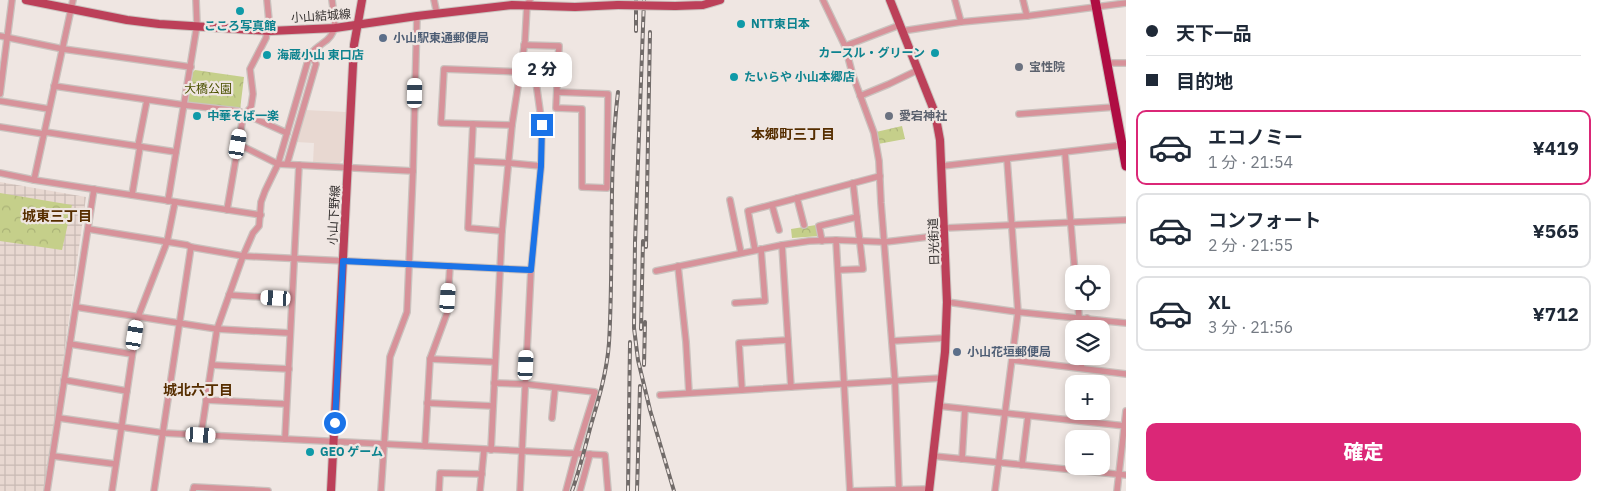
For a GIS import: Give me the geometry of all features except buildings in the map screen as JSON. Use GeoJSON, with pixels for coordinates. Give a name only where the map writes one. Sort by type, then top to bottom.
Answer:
{"type":"FeatureCollection","features":[{"type":"Feature","properties":{"kind":"highway"},"geometry":{"type":"LineString","coordinates":[[1096,4],[1124,145],[1126,166]]}},
{"type":"Feature","properties":{"kind":"main road","name":"小山結城線"},"geometry":{"type":"LineString","coordinates":[[26,0],[71,10],[159,24],[269,30],[335,28],[528,2],[575,7],[678,4]]}},
{"type":"Feature","properties":{"kind":"main road","name":"小山下野線"},"geometry":{"type":"LineString","coordinates":[[331,491],[354,45],[362,0]]}},
{"type":"Feature","properties":{"kind":"main road"},"geometry":{"type":"LineString","coordinates":[[678,4],[704,5],[720,0]]}},
{"type":"Feature","properties":{"kind":"main road","name":"日光街道"},"geometry":{"type":"LineString","coordinates":[[890,0],[938,127],[942,166],[947,302],[942,378],[929,490]]}},
{"type":"Feature","properties":{"kind":"street"},"geometry":{"type":"LineString","coordinates":[[0,94],[12,0]]}},
{"type":"Feature","properties":{"kind":"street"},"geometry":{"type":"LineString","coordinates":[[34,180],[73,0]]}},
{"type":"Feature","properties":{"kind":"street"},"geometry":{"type":"LineString","coordinates":[[112,491],[138,317],[167,242],[176,152],[197,25],[196,0]]}},
{"type":"Feature","properties":{"kind":"street"},"geometry":{"type":"LineString","coordinates":[[227,210],[243,117],[251,106],[253,94],[250,69],[269,30],[267,0]]}},
{"type":"Feature","properties":{"kind":"street"},"geometry":{"type":"LineString","coordinates":[[201,435],[217,329],[243,256],[253,233],[260,226],[261,202],[278,164],[309,57],[312,51],[328,40],[335,28],[332,0]]}},
{"type":"Feature","properties":{"kind":"street"},"geometry":{"type":"LineString","coordinates":[[434,0],[437,14]]}},
{"type":"Feature","properties":{"kind":"street"},"geometry":{"type":"LineString","coordinates":[[823,0],[845,46],[860,96],[874,133],[879,161],[895,381],[899,490]]}},
{"type":"Feature","properties":{"kind":"street"},"geometry":{"type":"LineString","coordinates":[[955,0],[961,22]]}},
{"type":"Feature","properties":{"kind":"street"},"geometry":{"type":"LineString","coordinates":[[1023,0],[1027,16]]}},
{"type":"Feature","properties":{"kind":"street"},"geometry":{"type":"LineString","coordinates":[[480,491],[493,406],[502,231],[512,125],[524,45],[528,2]]}},
{"type":"Feature","properties":{"kind":"street"},"geometry":{"type":"LineString","coordinates":[[845,46],[901,28],[1027,16],[1096,4],[1126,3]]}},
{"type":"Feature","properties":{"kind":"street"},"geometry":{"type":"LineString","coordinates":[[381,491],[390,358],[406,312],[413,170],[417,16]]}},
{"type":"Feature","properties":{"kind":"street"},"geometry":{"type":"LineString","coordinates":[[0,36],[63,49],[190,67]]}},
{"type":"Feature","properties":{"kind":"street"},"geometry":{"type":"LineString","coordinates":[[524,45],[559,46],[556,108],[582,109],[582,187],[607,188],[608,94],[557,92]]}},
{"type":"Feature","properties":{"kind":"street"},"geometry":{"type":"LineString","coordinates":[[287,164],[316,64],[309,57]]}},
{"type":"Feature","properties":{"kind":"street"},"geometry":{"type":"LineString","coordinates":[[1107,63],[1126,64]]}},
{"type":"Feature","properties":{"kind":"street"},"geometry":{"type":"LineString","coordinates":[[512,125],[441,123],[444,69],[520,72],[535,75],[542,125],[541,166],[531,270],[520,491]]}},
{"type":"Feature","properties":{"kind":"street"},"geometry":{"type":"LineString","coordinates":[[860,96],[918,70]]}},
{"type":"Feature","properties":{"kind":"street"},"geometry":{"type":"LineString","coordinates":[[54,86],[238,111],[296,133]]}},
{"type":"Feature","properties":{"kind":"street"},"geometry":{"type":"LineString","coordinates":[[132,195],[146,100]]}},
{"type":"Feature","properties":{"kind":"street"},"geometry":{"type":"LineString","coordinates":[[0,101],[50,109]]}},
{"type":"Feature","properties":{"kind":"street"},"geometry":{"type":"LineString","coordinates":[[1019,114],[1115,107]]}},
{"type":"Feature","properties":{"kind":"street"},"geometry":{"type":"LineString","coordinates":[[473,124],[468,228],[502,231]]}},
{"type":"Feature","properties":{"kind":"street"},"geometry":{"type":"LineString","coordinates":[[0,128],[176,152]]}},
{"type":"Feature","properties":{"kind":"street"},"geometry":{"type":"LineString","coordinates":[[238,144],[278,164],[413,170]]}},
{"type":"Feature","properties":{"kind":"street"},"geometry":{"type":"LineString","coordinates":[[942,166],[1124,145]]}},
{"type":"Feature","properties":{"kind":"street"},"geometry":{"type":"LineString","coordinates":[[1065,153],[1074,265]]}},
{"type":"Feature","properties":{"kind":"street"},"geometry":{"type":"LineString","coordinates":[[995,491],[1018,312],[1007,159]]}},
{"type":"Feature","properties":{"kind":"street"},"geometry":{"type":"LineString","coordinates":[[472,161],[541,166]]}},
{"type":"Feature","properties":{"kind":"street"},"geometry":{"type":"LineString","coordinates":[[285,439],[299,165]]}},
{"type":"Feature","properties":{"kind":"street"},"geometry":{"type":"LineString","coordinates":[[0,173],[260,215]]}},
{"type":"Feature","properties":{"kind":"street"},"geometry":{"type":"LineString","coordinates":[[736,303],[765,301],[758,250],[748,211],[880,176]]}},
{"type":"Feature","properties":{"kind":"street"},"geometry":{"type":"LineString","coordinates":[[838,270],[863,269],[853,183]]}},
{"type":"Feature","properties":{"kind":"street"},"geometry":{"type":"LineString","coordinates":[[47,491],[94,189]]}},
{"type":"Feature","properties":{"kind":"street"},"geometry":{"type":"LineString","coordinates":[[797,198],[804,225]]}},
{"type":"Feature","properties":{"kind":"street"},"geometry":{"type":"LineString","coordinates":[[730,200],[741,253]]}},
{"type":"Feature","properties":{"kind":"street"},"geometry":{"type":"LineString","coordinates":[[772,205],[779,230]]}},
{"type":"Feature","properties":{"kind":"street"},"geometry":{"type":"LineString","coordinates":[[822,241],[819,226],[858,218]]}},
{"type":"Feature","properties":{"kind":"street"},"geometry":{"type":"LineString","coordinates":[[656,271],[782,245],[836,240],[885,242],[945,232],[1013,225],[1126,220]]}},
{"type":"Feature","properties":{"kind":"street"},"geometry":{"type":"LineString","coordinates":[[88,229],[243,256],[531,270]]}},
{"type":"Feature","properties":{"kind":"street"},"geometry":{"type":"LineString","coordinates":[[836,240],[850,491],[929,490]]}},
{"type":"Feature","properties":{"kind":"street"},"geometry":{"type":"LineString","coordinates":[[782,245],[791,387]]}},
{"type":"Feature","properties":{"kind":"street"},"geometry":{"type":"LineString","coordinates":[[154,491],[191,247]]}},
{"type":"Feature","properties":{"kind":"street"},"geometry":{"type":"LineString","coordinates":[[425,446],[430,359],[447,314],[450,266]]}},
{"type":"Feature","properties":{"kind":"street"},"geometry":{"type":"LineString","coordinates":[[678,266],[689,393]]}},
{"type":"Feature","properties":{"kind":"street"},"geometry":{"type":"LineString","coordinates":[[229,295],[292,298]]}},
{"type":"Feature","properties":{"kind":"street"},"geometry":{"type":"LineString","coordinates":[[947,302],[1018,312],[1126,323]]}},
{"type":"Feature","properties":{"kind":"street"},"geometry":{"type":"LineString","coordinates":[[76,307],[217,329],[290,333]]}},
{"type":"Feature","properties":{"kind":"street"},"geometry":{"type":"LineString","coordinates":[[1079,310],[1079,318]]}},
{"type":"Feature","properties":{"kind":"street"},"geometry":{"type":"LineString","coordinates":[[892,341],[945,338]]}},
{"type":"Feature","properties":{"kind":"street"},"geometry":{"type":"LineString","coordinates":[[742,390],[739,342],[788,340]]}},
{"type":"Feature","properties":{"kind":"street"},"geometry":{"type":"LineString","coordinates":[[70,344],[132,354]]}},
{"type":"Feature","properties":{"kind":"street"},"geometry":{"type":"LineString","coordinates":[[430,359],[495,362]]}},
{"type":"Feature","properties":{"kind":"street"},"geometry":{"type":"LineString","coordinates":[[1012,360],[1126,374]]}},
{"type":"Feature","properties":{"kind":"street"},"geometry":{"type":"LineString","coordinates":[[212,365],[289,369]]}},
{"type":"Feature","properties":{"kind":"street"},"geometry":{"type":"LineString","coordinates":[[660,395],[942,378]]}},
{"type":"Feature","properties":{"kind":"street"},"geometry":{"type":"LineString","coordinates":[[64,380],[127,391]]}},
{"type":"Feature","properties":{"kind":"street"},"geometry":{"type":"LineString","coordinates":[[494,383],[525,384],[595,392],[566,491]]}},
{"type":"Feature","properties":{"kind":"street"},"geometry":{"type":"LineString","coordinates":[[552,418],[555,388]]}},
{"type":"Feature","properties":{"kind":"street"},"geometry":{"type":"LineString","coordinates":[[206,400],[286,404]]}},
{"type":"Feature","properties":{"kind":"street"},"geometry":{"type":"LineString","coordinates":[[428,402],[493,406]]}},
{"type":"Feature","properties":{"kind":"street"},"geometry":{"type":"LineString","coordinates":[[939,406],[1125,425]]}},
{"type":"Feature","properties":{"kind":"street"},"geometry":{"type":"LineString","coordinates":[[962,459],[965,409]]}},
{"type":"Feature","properties":{"kind":"street"},"geometry":{"type":"LineString","coordinates":[[1117,491],[1123,475],[1126,411]]}},
{"type":"Feature","properties":{"kind":"street"},"geometry":{"type":"LineString","coordinates":[[1022,464],[1028,416]]}},
{"type":"Feature","properties":{"kind":"street"},"geometry":{"type":"LineString","coordinates":[[59,418],[163,433],[605,455],[608,491]]}},
{"type":"Feature","properties":{"kind":"street"},"geometry":{"type":"LineString","coordinates":[[580,491],[590,454]]}},
{"type":"Feature","properties":{"kind":"street"},"geometry":{"type":"LineString","coordinates":[[53,456],[115,464]]}},
{"type":"Feature","properties":{"kind":"street"},"geometry":{"type":"LineString","coordinates":[[933,456],[1123,475]]}},
{"type":"Feature","properties":{"kind":"street"},"geometry":{"type":"LineString","coordinates":[[439,491],[440,473],[482,474]]}},
{"type":"Feature","properties":{"kind":"street"},"geometry":{"type":"LineString","coordinates":[[193,491],[194,487],[268,491]]}},
{"type":"Feature","properties":{"kind":"shaded area"},"geometry":{"type":"Polygon","coordinates":[[[305,110],[346,112],[343,160],[339,164],[313,163],[314,143],[296,142],[305,110]]]}},
{"type":"Feature","properties":{"kind":"shaded area"},"geometry":{"type":"Polygon","coordinates":[[[0,182],[86,197],[45,491],[0,491],[0,182]]]}},
{"type":"Feature","properties":{"kind":"green space","name":"大橋公園"},"geometry":{"type":"Polygon","coordinates":[[[195,70],[244,77],[240,110],[190,105],[188,102],[193,72],[195,70]]]}},
{"type":"Feature","properties":{"kind":"green space"},"geometry":{"type":"Polygon","coordinates":[[[902,126],[905,139],[878,144],[876,132],[902,126]]]}},
{"type":"Feature","properties":{"kind":"green space"},"geometry":{"type":"Polygon","coordinates":[[[0,193],[72,205],[62,250],[0,241],[0,193]]]}},
{"type":"Feature","properties":{"kind":"green space"},"geometry":{"type":"Polygon","coordinates":[[[816,225],[819,236],[792,238],[791,229],[816,225]]]}},
{"type":"Feature","properties":{"kind":"railway"},"geometry":{"type":"LineString","coordinates":[[636,0],[636,31]]}},
{"type":"Feature","properties":{"kind":"railway"},"geometry":{"type":"LineString","coordinates":[[644,0],[635,242],[634,328],[638,360],[650,410],[674,491]]}},
{"type":"Feature","properties":{"kind":"railway"},"geometry":{"type":"LineString","coordinates":[[646,247],[650,32]]}},
{"type":"Feature","properties":{"kind":"railway"},"geometry":{"type":"LineString","coordinates":[[572,491],[600,395],[608,353],[613,155],[618,92]]}},
{"type":"Feature","properties":{"kind":"railway"},"geometry":{"type":"LineString","coordinates":[[641,329],[643,241]]}},
{"type":"Feature","properties":{"kind":"railway"},"geometry":{"type":"LineString","coordinates":[[644,365],[645,322]]}},
{"type":"Feature","properties":{"kind":"railway"},"geometry":{"type":"LineString","coordinates":[[628,491],[630,342]]}},
{"type":"Feature","properties":{"kind":"railway"},"geometry":{"type":"LineString","coordinates":[[637,491],[640,386]]}},
{"type":"Feature","properties":{"kind":"place","name":"こころ写真館"},"geometry":{"type":"Point","coordinates":[240,11]}},
{"type":"Feature","properties":{"kind":"place","name":"NTT東日本"},"geometry":{"type":"Point","coordinates":[741,24]}},
{"type":"Feature","properties":{"kind":"place","name":"小山駅東通郵便局"},"geometry":{"type":"Point","coordinates":[383,38]}},
{"type":"Feature","properties":{"kind":"place","name":"カースル・グリーン"},"geometry":{"type":"Point","coordinates":[935,53]}},
{"type":"Feature","properties":{"kind":"place","name":"海蔵小山 東口店"},"geometry":{"type":"Point","coordinates":[267,55]}},
{"type":"Feature","properties":{"kind":"place","name":"宝性院"},"geometry":{"type":"Point","coordinates":[1019,67]}},
{"type":"Feature","properties":{"kind":"place","name":"たいらや 小山本郷店"},"geometry":{"type":"Point","coordinates":[734,77]}},
{"type":"Feature","properties":{"kind":"place","name":"中華そば一楽"},"geometry":{"type":"Point","coordinates":[197,116]}},
{"type":"Feature","properties":{"kind":"place","name":"愛宕神社"},"geometry":{"type":"Point","coordinates":[889,116]}},
{"type":"Feature","properties":{"kind":"place","name":"小山花垣郵便局"},"geometry":{"type":"Point","coordinates":[957,352]}},
{"type":"Feature","properties":{"kind":"place","name":"GEO ゲーム"},"geometry":{"type":"Point","coordinates":[310,452]}},
{"type":"Feature","properties":{"kind":"district","name":"本郷町三丁目"},"geometry":{"type":"Point","coordinates":[793,134]}},
{"type":"Feature","properties":{"kind":"district","name":"城東三丁目"},"geometry":{"type":"Point","coordinates":[57,216]}},
{"type":"Feature","properties":{"kind":"district","name":"城北六丁目"},"geometry":{"type":"Point","coordinates":[198,390]}},
{"type":"Feature","properties":{"kind":"route"},"geometry":{"type":"LineString","coordinates":[[335,423],[343,261],[531,270],[541,166],[542,125]]}}]}
